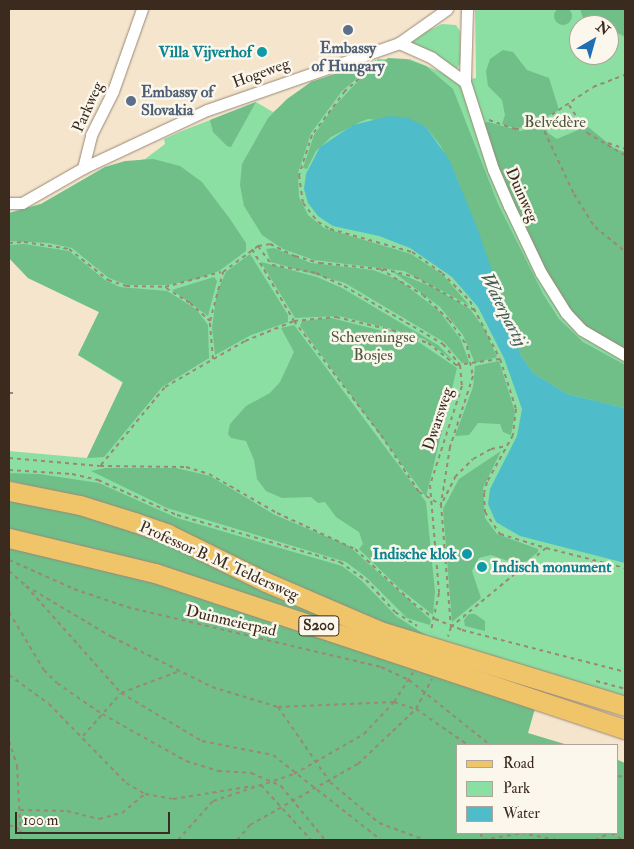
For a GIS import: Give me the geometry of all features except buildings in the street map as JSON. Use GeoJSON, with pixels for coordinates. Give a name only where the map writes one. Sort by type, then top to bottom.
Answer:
{"type":"FeatureCollection","features":[{"type":"Feature","properties":{"kind":"main road","name":"Professor B. M. Teldersweg"},"geometry":{"type":"LineString","coordinates":[[9,490],[80,505],[168,534],[318,605],[440,658],[625,729]]}},
{"type":"Feature","properties":{"kind":"main road","name":"Professor B. M. Teldersweg"},"geometry":{"type":"LineString","coordinates":[[9,538],[156,573],[440,658],[625,706]]}},
{"type":"Feature","properties":{"kind":"street","name":"Parkweg"},"geometry":{"type":"LineString","coordinates":[[83,168],[91,134],[113,91],[142,9]]}},
{"type":"Feature","properties":{"kind":"street","name":"Hogeweg"},"geometry":{"type":"LineString","coordinates":[[83,168],[207,110],[399,43],[447,9]]}},
{"type":"Feature","properties":{"kind":"street","name":"Duinweg"},"geometry":{"type":"LineString","coordinates":[[467,9],[465,82],[505,197],[553,294],[582,330],[625,355]]}},
{"type":"Feature","properties":{"kind":"street"},"geometry":{"type":"LineString","coordinates":[[399,43],[432,58],[465,82]]}},
{"type":"Feature","properties":{"kind":"street"},"geometry":{"type":"LineString","coordinates":[[9,203],[22,203],[83,168]]}},
{"type":"Feature","properties":{"kind":"path"},"geometry":{"type":"LineString","coordinates":[[399,43],[345,91],[318,125],[299,175],[300,193],[309,213],[324,226],[412,252],[452,282],[476,311],[500,358],[516,409],[517,424],[484,493],[485,512],[500,534],[625,568]]}},
{"type":"Feature","properties":{"kind":"path"},"geometry":{"type":"LineString","coordinates":[[476,116],[516,130],[541,124],[594,87],[625,75]]}},
{"type":"Feature","properties":{"kind":"path"},"geometry":{"type":"LineString","coordinates":[[569,104],[587,132],[625,155]]}},
{"type":"Feature","properties":{"kind":"path"},"geometry":{"type":"LineString","coordinates":[[541,124],[574,194],[595,227],[625,251]]}},
{"type":"Feature","properties":{"kind":"path"},"geometry":{"type":"LineString","coordinates":[[603,141],[625,149]]}},
{"type":"Feature","properties":{"kind":"path"},"geometry":{"type":"LineString","coordinates":[[9,243],[24,242],[69,249],[118,284],[165,287],[223,272],[252,249],[270,244],[295,256],[320,263],[380,269],[416,277],[476,311]]}},
{"type":"Feature","properties":{"kind":"path"},"geometry":{"type":"LineString","coordinates":[[258,246],[272,265],[327,277],[443,344],[460,365]]}},
{"type":"Feature","properties":{"kind":"path"},"geometry":{"type":"LineString","coordinates":[[252,249],[294,321],[381,436],[419,492],[429,500],[441,504]]}},
{"type":"Feature","properties":{"kind":"path"},"geometry":{"type":"LineString","coordinates":[[237,840],[250,825],[280,807],[330,782],[358,764],[416,709],[426,692],[451,626],[441,504],[450,447],[471,387],[472,364],[461,336],[439,309],[412,286],[380,269]]}},
{"type":"Feature","properties":{"kind":"path"},"geometry":{"type":"LineString","coordinates":[[213,359],[210,321],[223,272]]}},
{"type":"Feature","properties":{"kind":"path"},"geometry":{"type":"LineString","coordinates":[[165,287],[190,303],[210,321]]}},
{"type":"Feature","properties":{"kind":"path"},"geometry":{"type":"LineString","coordinates":[[100,466],[165,387],[213,359],[294,321],[330,317],[362,322],[420,339],[452,363],[460,365],[500,358]]}},
{"type":"Feature","properties":{"kind":"path","name":"Dwarsweg"},"geometry":{"type":"LineString","coordinates":[[429,631],[435,619],[439,593],[429,500],[433,470],[462,386],[460,365]]}},
{"type":"Feature","properties":{"kind":"path"},"geometry":{"type":"LineString","coordinates":[[9,393],[15,393]]}},
{"type":"Feature","properties":{"kind":"path"},"geometry":{"type":"LineString","coordinates":[[441,504],[455,477],[473,459],[490,449],[507,446]]}},
{"type":"Feature","properties":{"kind":"path"},"geometry":{"type":"LineString","coordinates":[[9,458],[100,466],[186,467],[209,474],[277,513],[356,549],[413,603],[435,619],[451,626],[625,672]]}},
{"type":"Feature","properties":{"kind":"path"},"geometry":{"type":"LineString","coordinates":[[9,470],[72,474],[98,480],[177,515],[340,562],[366,580],[395,612],[421,628]]}},
{"type":"Feature","properties":{"kind":"path"},"geometry":{"type":"LineString","coordinates":[[451,626],[546,548]]}},
{"type":"Feature","properties":{"kind":"path","name":"Duinmeierpad"},"geometry":{"type":"LineString","coordinates":[[9,560],[74,589],[126,607],[381,667],[410,680],[489,744]]}},
{"type":"Feature","properties":{"kind":"path"},"geometry":{"type":"LineString","coordinates":[[9,571],[26,586],[121,693],[202,741],[273,755],[294,774],[381,840]]}},
{"type":"Feature","properties":{"kind":"path"},"geometry":{"type":"LineString","coordinates":[[26,586],[177,672],[212,687],[278,707],[394,702],[416,709],[467,744]]}},
{"type":"Feature","properties":{"kind":"path"},"geometry":{"type":"LineString","coordinates":[[9,612],[44,670],[57,683],[102,714],[186,761],[218,770],[251,773],[281,786],[295,800],[325,840]]}},
{"type":"Feature","properties":{"kind":"path"},"geometry":{"type":"LineString","coordinates":[[83,736],[121,693],[177,672]]}},
{"type":"Feature","properties":{"kind":"path"},"geometry":{"type":"LineString","coordinates":[[9,675],[49,704],[83,736],[126,783],[145,794],[173,799],[260,785]]}},
{"type":"Feature","properties":{"kind":"path"},"geometry":{"type":"LineString","coordinates":[[178,840],[213,801],[294,774],[364,734],[394,702],[410,680]]}},
{"type":"Feature","properties":{"kind":"path"},"geometry":{"type":"LineString","coordinates":[[278,707],[315,763],[330,782],[380,823],[425,840]]}},
{"type":"Feature","properties":{"kind":"path"},"geometry":{"type":"LineString","coordinates":[[9,740],[17,766],[21,840]]}},
{"type":"Feature","properties":{"kind":"path"},"geometry":{"type":"LineString","coordinates":[[260,785],[312,840]]}},
{"type":"Feature","properties":{"kind":"path"},"geometry":{"type":"LineString","coordinates":[[20,810],[67,811],[99,819],[122,813],[145,794]]}},
{"type":"Feature","properties":{"kind":"path"},"geometry":{"type":"LineString","coordinates":[[9,825],[19,829]]}},
{"type":"Feature","properties":{"kind":"path"},"geometry":{"type":"LineString","coordinates":[[483,840],[516,834]]}},
{"type":"Feature","properties":{"kind":"path"},"geometry":{"type":"LineString","coordinates":[[526,834],[558,840]]}},
{"type":"Feature","properties":{"kind":"path"},"geometry":{"type":"LineString","coordinates":[[595,840],[608,834]]}},
{"type":"Feature","properties":{"kind":"path"},"geometry":{"type":"LineString","coordinates":[[612,834],[623,840]]}},
{"type":"Feature","properties":{"kind":"green space"},"geometry":{"type":"Polygon","coordinates":[[[563,7],[572,15],[569,15],[569,22],[563,25],[557,22],[554,16],[557,10],[563,7]]]}},
{"type":"Feature","properties":{"kind":"green space","name":"Scheveningse Bosjes"},"geometry":{"type":"Polygon","coordinates":[[[475,9],[625,9],[625,700],[426,639],[75,495],[9,481],[9,451],[87,458],[123,383],[78,355],[99,312],[28,278],[9,258],[9,213],[41,204],[105,167],[145,159],[165,144],[164,139],[182,131],[256,102],[273,112],[311,82],[380,59],[410,59],[460,80],[476,78],[475,9]]]}},
{"type":"Feature","properties":{"kind":"green space"},"geometry":{"type":"Polygon","coordinates":[[[580,9],[625,9],[625,37],[619,34],[619,15],[582,15],[580,9]]]}},
{"type":"Feature","properties":{"kind":"green space"},"geometry":{"type":"Polygon","coordinates":[[[442,24],[456,25],[460,31],[461,62],[457,69],[412,43],[413,38],[442,24]]]}},
{"type":"Feature","properties":{"kind":"green space"},"geometry":{"type":"Polygon","coordinates":[[[503,50],[513,52],[527,70],[549,78],[559,110],[528,127],[514,128],[502,124],[505,115],[502,100],[488,86],[486,71],[490,59],[503,50]]]}},
{"type":"Feature","properties":{"kind":"green space"},"geometry":{"type":"Polygon","coordinates":[[[388,58],[406,59],[426,66],[453,89],[498,204],[543,294],[559,319],[583,342],[625,365],[625,408],[567,394],[533,373],[521,356],[457,178],[440,145],[426,127],[368,119],[331,137],[316,151],[307,169],[303,168],[314,135],[333,108],[358,81],[388,58]]]}},
{"type":"Feature","properties":{"kind":"green space"},"geometry":{"type":"Polygon","coordinates":[[[380,59],[342,91],[311,133],[298,173],[299,197],[308,215],[324,228],[411,254],[443,275],[469,305],[404,271],[314,260],[283,249],[262,235],[244,206],[240,185],[242,164],[268,118],[287,99],[311,82],[380,59]]]}},
{"type":"Feature","properties":{"kind":"green space"},"geometry":{"type":"Polygon","coordinates":[[[256,102],[231,147],[227,146],[213,132],[210,120],[256,102]]]}},
{"type":"Feature","properties":{"kind":"green space"},"geometry":{"type":"Polygon","coordinates":[[[488,122],[521,131],[544,125],[548,133],[557,139],[587,126],[615,149],[625,152],[625,350],[595,335],[568,309],[556,286],[551,282],[500,176],[483,123],[488,122]]]}},
{"type":"Feature","properties":{"kind":"green space"},"geometry":{"type":"Polygon","coordinates":[[[153,159],[180,166],[202,182],[246,243],[246,251],[219,271],[196,279],[168,285],[127,285],[109,278],[72,248],[48,243],[9,241],[9,213],[41,204],[105,167],[125,161],[153,159]]]}},
{"type":"Feature","properties":{"kind":"green space"},"geometry":{"type":"Polygon","coordinates":[[[24,244],[69,251],[105,280],[120,287],[167,291],[196,309],[208,325],[209,358],[162,387],[104,457],[87,458],[123,382],[78,355],[99,312],[28,278],[9,258],[9,245],[24,244]]]}},
{"type":"Feature","properties":{"kind":"green space"},"geometry":{"type":"Polygon","coordinates":[[[274,248],[311,263],[373,270],[399,280],[439,311],[461,340],[469,362],[462,363],[444,342],[345,283],[271,262],[266,249],[274,248]]]}},
{"type":"Feature","properties":{"kind":"green space"},"geometry":{"type":"Polygon","coordinates":[[[250,254],[288,315],[288,322],[251,335],[215,355],[212,327],[217,292],[226,272],[250,254]]]}},
{"type":"Feature","properties":{"kind":"green space"},"geometry":{"type":"Polygon","coordinates":[[[261,262],[317,277],[342,288],[438,345],[455,362],[424,339],[392,329],[339,316],[295,318],[261,262]]]}},
{"type":"Feature","properties":{"kind":"green space"},"geometry":{"type":"Polygon","coordinates":[[[392,271],[433,287],[470,309],[485,330],[497,357],[475,363],[463,335],[440,307],[392,271]]]}},
{"type":"Feature","properties":{"kind":"green space"},"geometry":{"type":"Polygon","coordinates":[[[214,277],[217,281],[208,316],[172,290],[214,277]]]}},
{"type":"Feature","properties":{"kind":"green space"},"geometry":{"type":"Polygon","coordinates":[[[331,318],[414,339],[457,368],[426,497],[300,326],[302,321],[331,318]]]}},
{"type":"Feature","properties":{"kind":"green space"},"geometry":{"type":"Polygon","coordinates":[[[294,325],[426,502],[435,592],[433,615],[399,588],[359,549],[363,544],[359,532],[336,517],[325,502],[318,503],[311,497],[282,498],[266,491],[257,479],[254,460],[246,441],[231,438],[228,434],[230,424],[246,406],[270,393],[280,382],[294,352],[281,328],[294,325]]]}},
{"type":"Feature","properties":{"kind":"green space"},"geometry":{"type":"Polygon","coordinates":[[[499,361],[515,412],[511,435],[503,432],[500,424],[478,423],[469,435],[455,436],[473,387],[475,366],[499,361]]]}},
{"type":"Feature","properties":{"kind":"green space"},"geometry":{"type":"Polygon","coordinates":[[[501,451],[483,488],[485,518],[497,534],[538,549],[538,552],[527,561],[516,564],[491,555],[479,558],[472,571],[481,598],[452,622],[443,509],[459,479],[501,451]]]}},
{"type":"Feature","properties":{"kind":"green space"},"geometry":{"type":"Polygon","coordinates":[[[105,468],[176,468],[210,476],[275,515],[349,546],[431,620],[430,625],[407,618],[366,577],[346,562],[167,508],[91,471],[105,468]]]}},
{"type":"Feature","properties":{"kind":"green space"},"geometry":{"type":"Polygon","coordinates":[[[9,473],[39,474],[99,483],[177,518],[342,566],[362,581],[396,616],[427,636],[384,625],[75,495],[9,481],[9,473]]]}},
{"type":"Feature","properties":{"kind":"green space"},"geometry":{"type":"Polygon","coordinates":[[[9,496],[107,518],[421,649],[9,533],[9,496]]]}},
{"type":"Feature","properties":{"kind":"green space"},"geometry":{"type":"Polygon","coordinates":[[[9,546],[145,576],[536,705],[528,733],[565,744],[456,744],[456,834],[619,834],[619,760],[625,763],[625,840],[9,840],[9,546]]]}},
{"type":"Feature","properties":{"kind":"green space"},"geometry":{"type":"Polygon","coordinates":[[[469,614],[475,614],[485,621],[485,631],[465,626],[464,620],[469,614]]]}},
{"type":"Feature","properties":{"kind":"water","name":"Waterpartij"},"geometry":{"type":"Polygon","coordinates":[[[390,116],[408,118],[426,127],[450,161],[478,230],[521,356],[533,373],[567,394],[625,408],[625,563],[520,536],[496,522],[488,504],[490,489],[517,436],[522,409],[504,358],[478,307],[452,277],[410,248],[379,236],[333,226],[318,216],[308,203],[304,189],[306,174],[320,147],[353,125],[390,116]]]}},
{"type":"Feature","properties":{"kind":"place","name":"Embassy of Hungary"},"geometry":{"type":"Point","coordinates":[348,30]}},
{"type":"Feature","properties":{"kind":"place","name":"Villa Vijverhof"},"geometry":{"type":"Point","coordinates":[262,52]}},
{"type":"Feature","properties":{"kind":"place","name":"Embassy of Slovakia"},"geometry":{"type":"Point","coordinates":[131,101]}},
{"type":"Feature","properties":{"kind":"place","name":"Indische klok"},"geometry":{"type":"Point","coordinates":[467,554]}},
{"type":"Feature","properties":{"kind":"place","name":"Indisch monument"},"geometry":{"type":"Point","coordinates":[482,567]}},
{"type":"Feature","properties":{"kind":"park label","name":"Belvédère"},"geometry":{"type":"Point","coordinates":[555,122]}}]}
